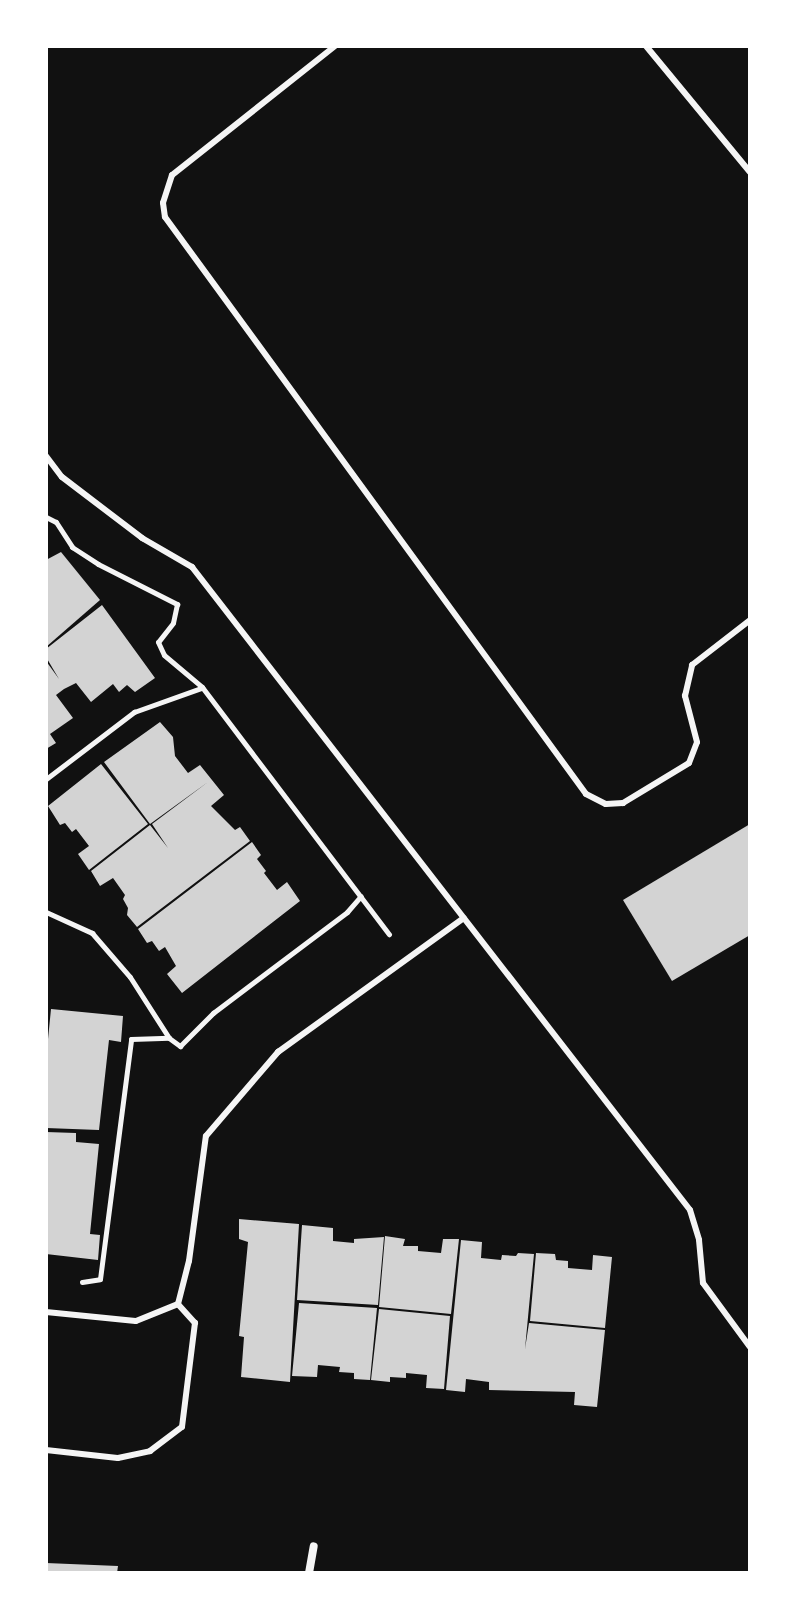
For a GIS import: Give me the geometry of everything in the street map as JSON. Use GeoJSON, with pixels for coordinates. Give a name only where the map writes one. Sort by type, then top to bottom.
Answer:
{"type":"FeatureCollection","features":[{"type":"Feature","properties":{"kind":"street"},"geometry":{"type":"LineString","coordinates":[[309,1573],[314,1546]]}},
{"type":"Feature","properties":{"kind":"lane"},"geometry":{"type":"LineString","coordinates":[[335,46],[172,175],[163,203],[165,217],[586,794],[606,804],[623,803],[689,763],[697,742],[685,696],[692,665],[750,620]]}},
{"type":"Feature","properties":{"kind":"lane"},"geometry":{"type":"LineString","coordinates":[[646,46],[750,172]]}},
{"type":"Feature","properties":{"kind":"lane"},"geometry":{"type":"LineString","coordinates":[[46,456],[73,486],[142,538],[192,567],[690,1210],[699,1240],[703,1283],[750,1347]]}},
{"type":"Feature","properties":{"kind":"lane"},"geometry":{"type":"LineString","coordinates":[[178,1304],[189,1261],[206,1136],[278,1052],[464,918]]}},
{"type":"Feature","properties":{"kind":"lane"},"geometry":{"type":"LineString","coordinates":[[46,1312],[136,1321],[178,1304]]}},
{"type":"Feature","properties":{"kind":"lane"},"geometry":{"type":"LineString","coordinates":[[46,1450],[118,1458],[150,1451],[182,1427],[195,1323],[178,1304]]}},
{"type":"Feature","properties":{"kind":"path"},"geometry":{"type":"LineString","coordinates":[[46,517],[56,522],[72,547],[98,564],[177,604],[173,623],[158,642],[164,655],[202,687],[408,959]]}},
{"type":"Feature","properties":{"kind":"path"},"geometry":{"type":"LineString","coordinates":[[46,779],[134,712],[202,687]]}},
{"type":"Feature","properties":{"kind":"path"},"geometry":{"type":"LineString","coordinates":[[46,912],[92,933],[130,977],[169,1038],[180,1046],[213,1013],[347,912],[361,896]]}},
{"type":"Feature","properties":{"kind":"path"},"geometry":{"type":"LineString","coordinates":[[81,1282],[100,1279],[131,1039],[169,1038]]}},
{"type":"Feature","properties":{"kind":"building"},"geometry":{"type":"Polygon","coordinates":[[[61,552],[100,600],[46,647],[46,560],[61,552]]]}},
{"type":"Feature","properties":{"kind":"building"},"geometry":{"type":"Polygon","coordinates":[[[102,605],[155,678],[135,692],[127,685],[119,692],[113,684],[91,702],[76,683],[64,689],[56,695],[73,718],[50,734],[56,743],[46,749],[46,661],[59,679],[46,657],[46,649],[102,605]]]}},
{"type":"Feature","properties":{"kind":"building"},"geometry":{"type":"Polygon","coordinates":[[[160,722],[173,737],[175,756],[188,773],[200,765],[224,795],[211,806],[235,830],[240,827],[250,841],[137,927],[127,915],[125,895],[113,878],[100,886],[91,871],[150,825],[168,848],[152,824],[208,782],[150,824],[104,762],[160,722]]]}},
{"type":"Feature","properties":{"kind":"building"},"geometry":{"type":"Polygon","coordinates":[[[101,764],[148,824],[89,870],[78,854],[89,846],[76,829],[72,832],[65,823],[60,825],[48,806],[101,764]]]}},
{"type":"Feature","properties":{"kind":"building"},"geometry":{"type":"Polygon","coordinates":[[[750,824],[750,935],[672,981],[623,900],[750,824]]]}},
{"type":"Feature","properties":{"kind":"building"},"geometry":{"type":"Polygon","coordinates":[[[252,842],[261,855],[257,859],[266,871],[264,873],[277,890],[287,882],[300,901],[182,993],[167,974],[176,966],[165,947],[159,951],[152,941],[147,943],[138,929],[252,842]]]}},
{"type":"Feature","properties":{"kind":"building"},"geometry":{"type":"Polygon","coordinates":[[[51,1009],[123,1016],[121,1042],[109,1040],[99,1130],[46,1128],[46,1059],[51,1009]]]}},
{"type":"Feature","properties":{"kind":"building"},"geometry":{"type":"Polygon","coordinates":[[[46,1132],[76,1133],[76,1142],[99,1144],[90,1234],[100,1235],[98,1260],[46,1254],[46,1132]]]}},
{"type":"Feature","properties":{"kind":"building"},"geometry":{"type":"Polygon","coordinates":[[[239,1219],[299,1224],[290,1382],[241,1377],[244,1337],[239,1336],[248,1242],[239,1239],[239,1219]]]}},
{"type":"Feature","properties":{"kind":"building"},"geometry":{"type":"Polygon","coordinates":[[[302,1225],[333,1228],[333,1241],[354,1243],[354,1239],[384,1237],[378,1305],[297,1300],[302,1225]]]}},
{"type":"Feature","properties":{"kind":"building"},"geometry":{"type":"Polygon","coordinates":[[[385,1236],[405,1239],[403,1246],[418,1246],[418,1251],[441,1253],[443,1239],[459,1239],[451,1314],[379,1307],[385,1236]]]}},
{"type":"Feature","properties":{"kind":"building"},"geometry":{"type":"Polygon","coordinates":[[[461,1240],[482,1242],[481,1258],[501,1260],[502,1255],[534,1254],[525,1349],[529,1323],[605,1330],[597,1407],[574,1405],[575,1392],[489,1390],[489,1382],[466,1379],[465,1392],[446,1390],[461,1240]]]}},
{"type":"Feature","properties":{"kind":"building"},"geometry":{"type":"Polygon","coordinates":[[[536,1253],[555,1254],[556,1260],[568,1261],[568,1268],[592,1270],[593,1255],[612,1257],[605,1328],[530,1321],[536,1253]]]}},
{"type":"Feature","properties":{"kind":"building"},"geometry":{"type":"Polygon","coordinates":[[[299,1303],[377,1308],[370,1380],[354,1379],[354,1373],[339,1372],[340,1367],[318,1365],[317,1377],[292,1376],[299,1303]]]}},
{"type":"Feature","properties":{"kind":"building"},"geometry":{"type":"Polygon","coordinates":[[[379,1309],[450,1316],[444,1389],[426,1388],[427,1375],[406,1373],[406,1378],[390,1377],[390,1382],[371,1380],[379,1309]]]}},
{"type":"Feature","properties":{"kind":"building"},"geometry":{"type":"Polygon","coordinates":[[[46,1563],[118,1566],[117,1573],[46,1573],[46,1563]]]}}]}
